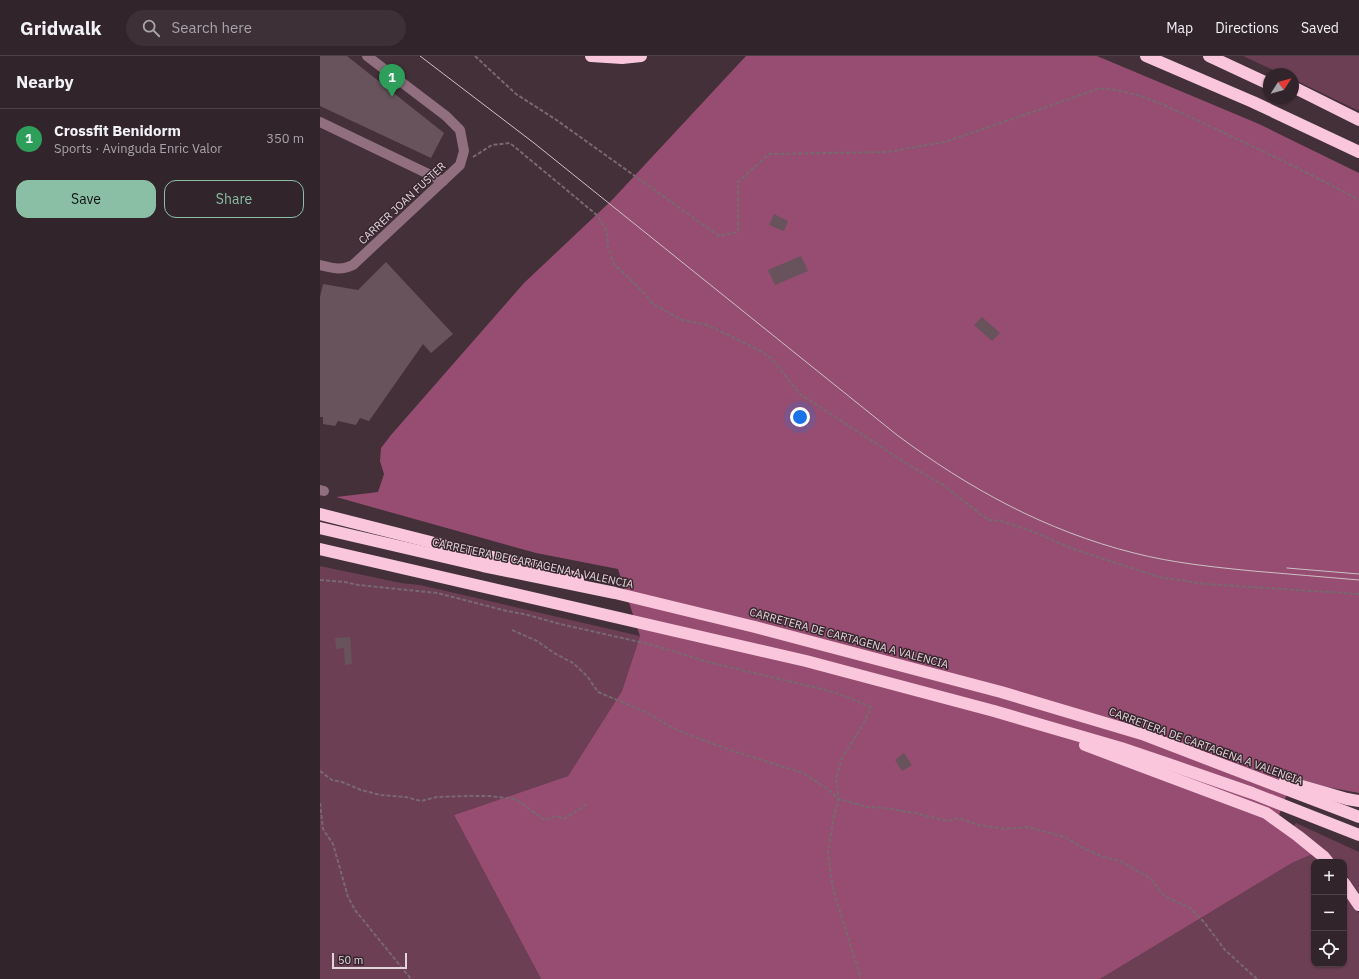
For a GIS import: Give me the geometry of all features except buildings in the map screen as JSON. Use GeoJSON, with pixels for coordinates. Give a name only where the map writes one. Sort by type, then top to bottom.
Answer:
{"type":"FeatureCollection","features":[{"type":"Feature","properties":{"kind":"highway"},"geometry":{"type":"LineString","coordinates":[[591,56],[615,58],[641,56]]}},
{"type":"Feature","properties":{"kind":"highway"},"geometry":{"type":"LineString","coordinates":[[1146,56],[1253,102],[1359,152]]}},
{"type":"Feature","properties":{"kind":"highway"},"geometry":{"type":"LineString","coordinates":[[1209,56],[1263,81]]}},
{"type":"Feature","properties":{"kind":"highway"},"geometry":{"type":"LineString","coordinates":[[1225,56],[1263,73]]}},
{"type":"Feature","properties":{"kind":"highway"},"geometry":{"type":"LineString","coordinates":[[1299,90],[1359,120]]}},
{"type":"Feature","properties":{"kind":"highway"},"geometry":{"type":"LineString","coordinates":[[1299,99],[1359,128]]}},
{"type":"Feature","properties":{"kind":"highway"},"geometry":{"type":"LineString","coordinates":[[320,514],[470,552],[552,570],[615,593]]}},
{"type":"Feature","properties":{"kind":"highway","name":"CARRETERA DE CARTAGENA A VALENCIA"},"geometry":{"type":"LineString","coordinates":[[320,528],[476,564],[615,593],[754,627],[1001,692],[1142,734],[1359,817]]}},
{"type":"Feature","properties":{"kind":"highway"},"geometry":{"type":"LineString","coordinates":[[320,549],[799,659],[994,711],[1121,748],[1177,767],[1252,793],[1359,835]]}},
{"type":"Feature","properties":{"kind":"highway"},"geometry":{"type":"LineString","coordinates":[[994,711],[1266,813],[1298,836],[1326,859]]}},
{"type":"Feature","properties":{"kind":"highway"},"geometry":{"type":"LineString","coordinates":[[1142,734],[1231,761],[1309,789],[1359,801]]}},
{"type":"Feature","properties":{"kind":"highway"},"geometry":{"type":"LineString","coordinates":[[1347,888],[1359,905]]}},
{"type":"Feature","properties":{"kind":"street","name":"CARRER JOAN FUSTER"},"geometry":{"type":"LineString","coordinates":[[320,265],[344,269],[353,265],[460,165],[464,151],[460,130],[446,116],[367,56]]}},
{"type":"Feature","properties":{"kind":"street"},"geometry":{"type":"LineString","coordinates":[[320,122],[443,181]]}},
{"type":"Feature","properties":{"kind":"path"},"geometry":{"type":"LineString","coordinates":[[475,56],[516,94],[555,119],[719,236],[738,232],[738,182],[769,154],[888,152],[944,142],[1096,89],[1105,88],[1130,93],[1196,120],[1303,170],[1359,200]]}},
{"type":"Feature","properties":{"kind":"path"},"geometry":{"type":"LineString","coordinates":[[460,165],[492,145],[510,143],[598,216],[607,232],[608,247],[614,264],[653,304],[682,320],[707,325],[759,350],[771,358],[800,394],[909,466],[943,485],[988,520],[1001,521],[1029,530],[1076,550],[1159,576],[1205,584],[1359,594]]}},
{"type":"Feature","properties":{"kind":"path"},"geometry":{"type":"LineString","coordinates":[[320,580],[345,582],[358,586],[437,593],[560,624],[653,645],[708,662],[834,692],[871,707],[864,723],[842,758],[836,779],[839,799],[834,815],[828,854],[833,889],[860,979]]}},
{"type":"Feature","properties":{"kind":"path"},"geometry":{"type":"LineString","coordinates":[[512,630],[537,641],[554,653],[573,663],[587,676],[598,692],[646,712],[669,726],[692,736],[736,752],[803,773],[825,787],[839,799],[868,807],[915,813],[947,821],[959,818],[979,825],[1005,829],[1028,826],[1065,837],[1103,857],[1120,861],[1151,879],[1162,894],[1189,907],[1204,922],[1225,950],[1257,979]]}},
{"type":"Feature","properties":{"kind":"path"},"geometry":{"type":"LineString","coordinates":[[320,771],[332,780],[342,782],[361,790],[381,795],[406,797],[421,801],[437,796],[493,796],[515,799],[545,820],[556,816],[564,819],[584,807],[586,804]]}},
{"type":"Feature","properties":{"kind":"path"},"geometry":{"type":"LineString","coordinates":[[320,803],[323,829],[333,844],[348,897],[355,910],[411,979]]}},
{"type":"Feature","properties":{"kind":"shaded area"},"geometry":{"type":"Polygon","coordinates":[[[746,56],[1097,56],[1259,124],[1359,173],[1359,793],[1327,787],[1293,777],[1278,818],[1313,854],[1292,863],[1100,979],[541,979],[454,815],[568,776],[622,691],[640,636],[618,569],[536,553],[336,497],[378,492],[384,474],[380,461],[381,448],[391,435],[524,283],[612,200],[746,56]]]}},
{"type":"Feature","properties":{"kind":"shaded area"},"geometry":{"type":"Polygon","coordinates":[[[1243,56],[1359,56],[1359,111],[1299,82],[1299,68],[1269,68],[1243,56]]]}},
{"type":"Feature","properties":{"kind":"shaded area"},"geometry":{"type":"Polygon","coordinates":[[[320,566],[401,583],[420,585],[640,636],[622,691],[568,776],[454,815],[541,979],[320,979],[320,566]]]}},
{"type":"Feature","properties":{"kind":"shaded area"},"geometry":{"type":"Polygon","coordinates":[[[1296,823],[1359,852],[1359,893],[1347,876],[1347,859],[1332,859],[1294,826],[1296,823]]]}},
{"type":"Feature","properties":{"kind":"shaded area"},"geometry":{"type":"Polygon","coordinates":[[[1313,854],[1318,859],[1311,859],[1311,967],[1347,967],[1347,895],[1359,913],[1359,979],[1100,979],[1292,863],[1313,854]]]}},
{"type":"Feature","properties":{"kind":"tram line"},"geometry":{"type":"LineString","coordinates":[[420,56],[534,143],[897,435],[952,473],[980,490],[1009,506],[1070,533],[1101,544],[1134,553],[1178,562],[1208,566],[1359,580]]}},
{"type":"Feature","properties":{"kind":"tram line"},"geometry":{"type":"LineString","coordinates":[[1287,568],[1359,574]]}},
{"type":"Feature","properties":{"kind":"place","name":"Crossfit Benidorm"},"geometry":{"type":"Point","coordinates":[392,97]}}]}
